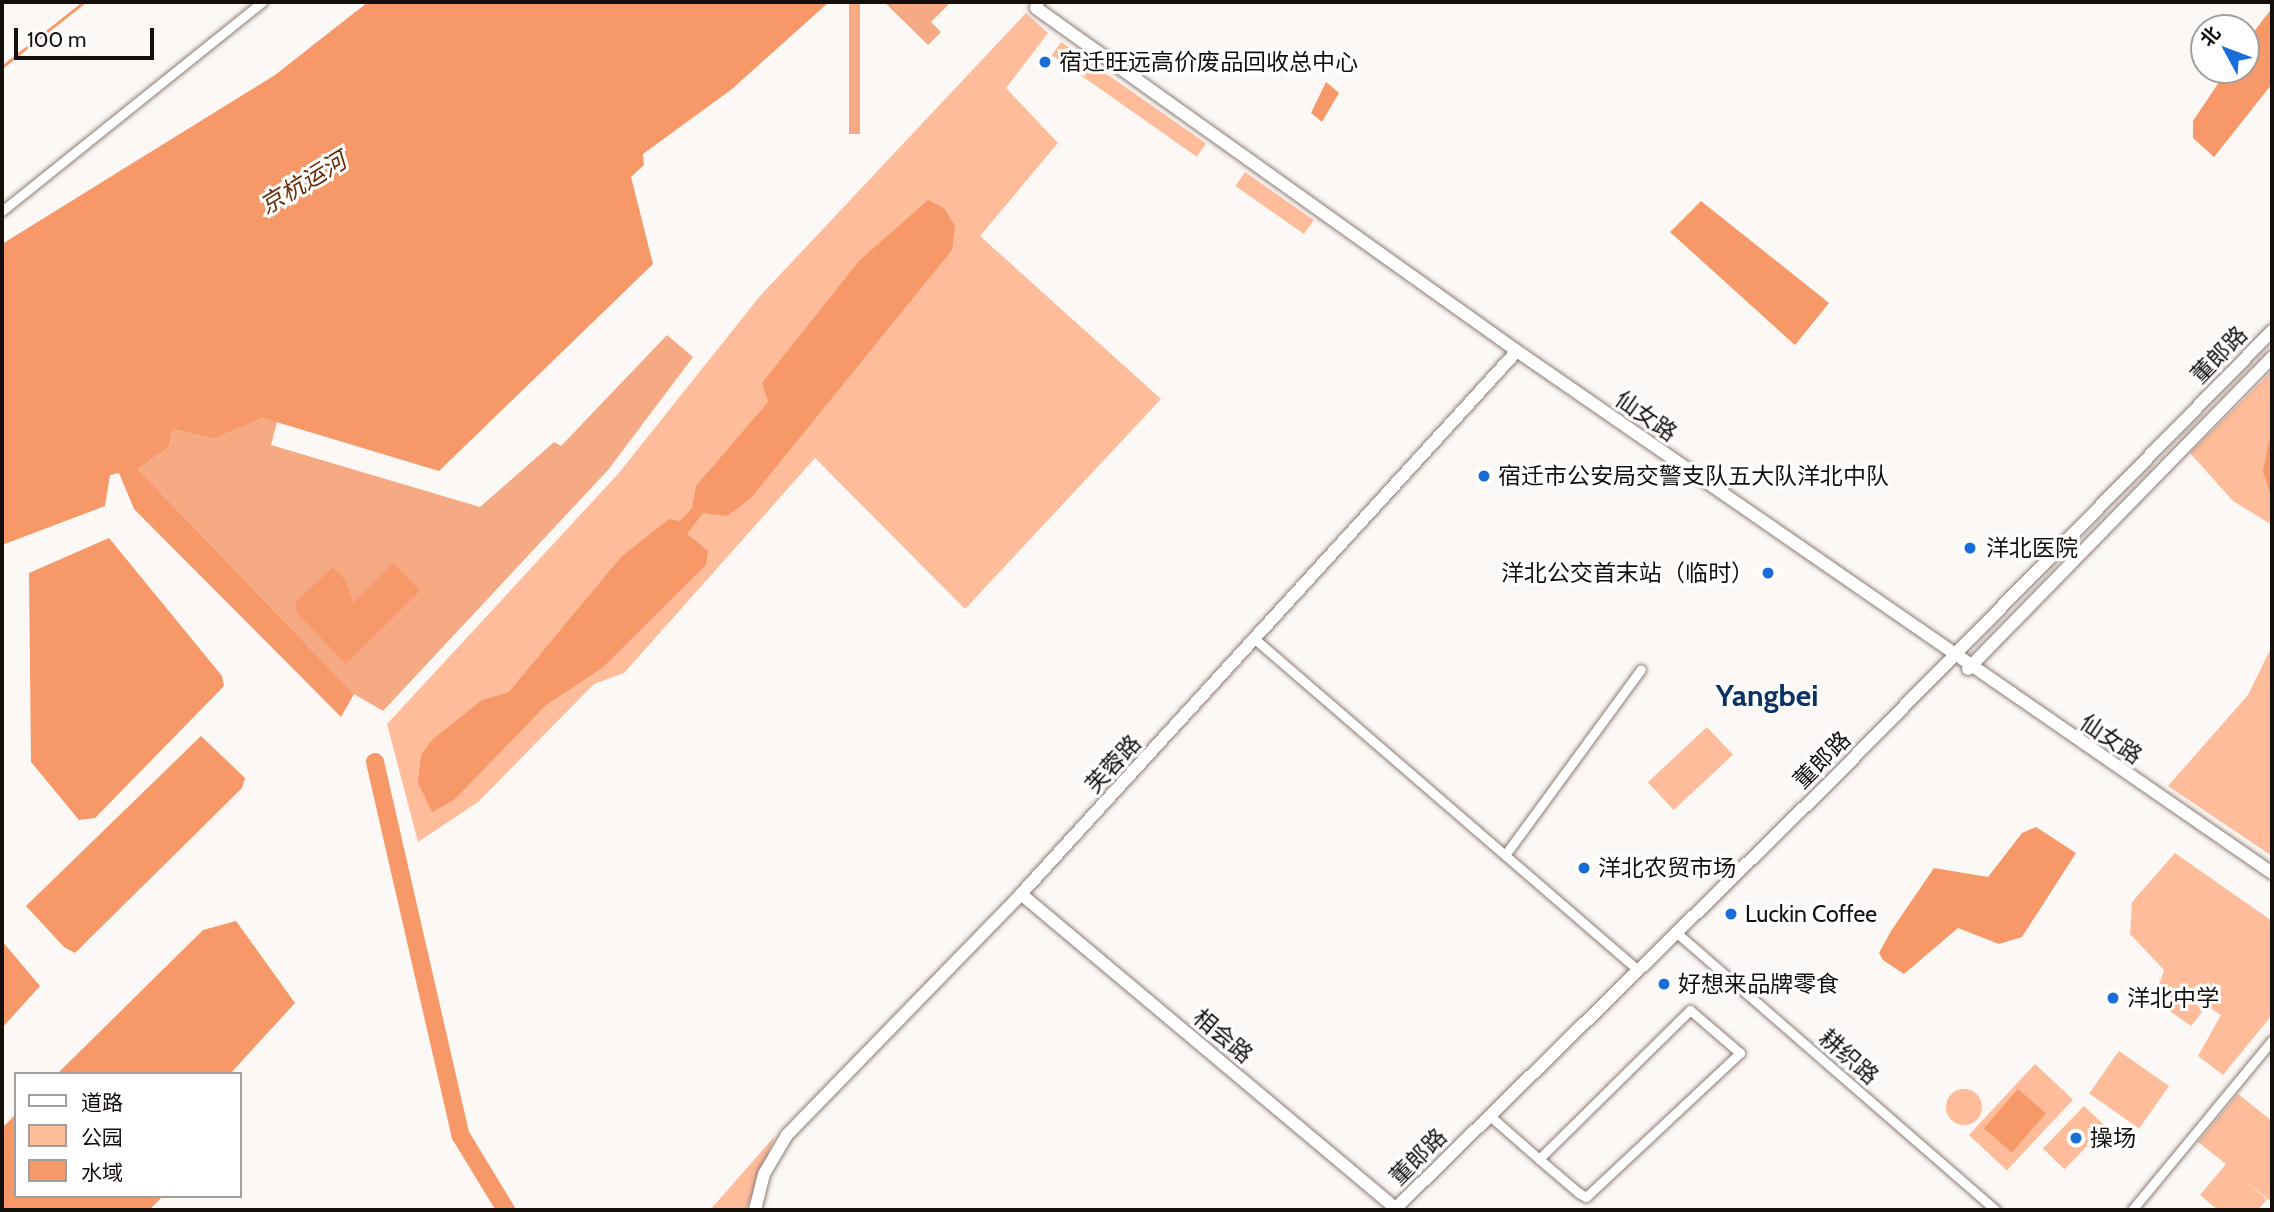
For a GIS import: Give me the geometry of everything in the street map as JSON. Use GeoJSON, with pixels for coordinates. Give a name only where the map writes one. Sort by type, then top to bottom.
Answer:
{"type":"FeatureCollection","features":[{"type":"Feature","properties":{"kind":"street"},"geometry":{"type":"LineString","coordinates":[[2,211],[262,2]]}},
{"type":"Feature","properties":{"kind":"street","name":"仙女路"},"geometry":{"type":"LineString","coordinates":[[1037,5],[1517,351],[1952,658],[2272,873]]}},
{"type":"Feature","properties":{"kind":"street","name":"董郎路"},"geometry":{"type":"LineString","coordinates":[[1396,1210],[1952,658],[2272,331]]}},
{"type":"Feature","properties":{"kind":"street","name":"芙蓉路"},"geometry":{"type":"LineString","coordinates":[[755,1210],[764,1174],[787,1135],[1021,894],[1256,640],[1517,351]]}},
{"type":"Feature","properties":{"kind":"street","name":"董郎路"},"geometry":{"type":"LineString","coordinates":[[1968,668],[2272,357]]}},
{"type":"Feature","properties":{"kind":"street"},"geometry":{"type":"LineString","coordinates":[[1256,640],[1638,970]]}},
{"type":"Feature","properties":{"kind":"street"},"geometry":{"type":"LineString","coordinates":[[1505,855],[1641,669]]}},
{"type":"Feature","properties":{"kind":"street","name":"相会路"},"geometry":{"type":"LineString","coordinates":[[1021,894],[1396,1210]]}},
{"type":"Feature","properties":{"kind":"street","name":"耕织路"},"geometry":{"type":"LineString","coordinates":[[1676,933],[1996,1210]]}},
{"type":"Feature","properties":{"kind":"street"},"geometry":{"type":"LineString","coordinates":[[1490,1116],[1539,1158],[1589,1196],[1740,1053],[1690,1010],[1539,1158]]}},
{"type":"Feature","properties":{"kind":"street"},"geometry":{"type":"LineString","coordinates":[[2132,1210],[2272,1040]]}},
{"type":"Feature","properties":{"kind":"green space"},"geometry":{"type":"Polygon","coordinates":[[[1026,13],[1048,33],[1006,88],[1058,143],[980,236],[1161,399],[965,609],[815,458],[624,673],[594,684],[478,802],[418,842],[387,724],[618,474],[760,296],[1026,13]]]}},
{"type":"Feature","properties":{"kind":"green space"},"geometry":{"type":"Polygon","coordinates":[[[1061,42],[1206,144],[1197,157],[1052,55],[1061,42]]]}},
{"type":"Feature","properties":{"kind":"green space"},"geometry":{"type":"Polygon","coordinates":[[[1245,172],[1314,220],[1304,234],[1235,186],[1245,172]]]}},
{"type":"Feature","properties":{"kind":"green space"},"geometry":{"type":"Polygon","coordinates":[[[2272,371],[2272,525],[2233,501],[2190,453],[2272,371]]]}},
{"type":"Feature","properties":{"kind":"green space"},"geometry":{"type":"Polygon","coordinates":[[[2272,646],[2272,856],[2168,786],[2248,695],[2272,646]]]}},
{"type":"Feature","properties":{"kind":"green space"},"geometry":{"type":"Polygon","coordinates":[[[1707,727],[1733,755],[1674,810],[1648,782],[1707,727]]]}},
{"type":"Feature","properties":{"kind":"green space"},"geometry":{"type":"Polygon","coordinates":[[[2175,853],[2272,921],[2272,1015],[2223,1075],[2198,1056],[2221,1015],[2199,1001],[2206,1007],[2191,1026],[2154,1000],[2164,970],[2130,934],[2132,902],[2175,853]]]}},
{"type":"Feature","properties":{"kind":"green space"},"geometry":{"type":"Polygon","coordinates":[[[2119,1051],[2169,1086],[2139,1129],[2089,1094],[2119,1051]]]}},
{"type":"Feature","properties":{"kind":"green space"},"geometry":{"type":"Polygon","coordinates":[[[2035,1064],[2073,1099],[2007,1170],[1969,1135],[2035,1064]]]}},
{"type":"Feature","properties":{"kind":"green space"},"geometry":{"type":"Polygon","coordinates":[[[1964,1089],[1977,1094],[1982,1107],[1977,1120],[1964,1125],[1951,1120],[1946,1107],[1951,1094],[1964,1089]]]}},
{"type":"Feature","properties":{"kind":"green space"},"geometry":{"type":"Polygon","coordinates":[[[2238,1094],[2272,1121],[2272,1202],[2239,1176],[2267,1199],[2258,1210],[2218,1210],[2200,1195],[2226,1164],[2198,1142],[2238,1094]]]}},
{"type":"Feature","properties":{"kind":"green space","name":"操场"},"geometry":{"type":"Polygon","coordinates":[[[2084,1106],[2106,1127],[2065,1169],[2043,1148],[2084,1106]]]}},
{"type":"Feature","properties":{"kind":"green space"},"geometry":{"type":"Polygon","coordinates":[[[775,1136],[746,1210],[710,1210],[775,1136]]]}},
{"type":"Feature","properties":{"kind":"shaded area"},"geometry":{"type":"Polygon","coordinates":[[[849,2],[860,2],[860,134],[849,134],[849,2]]]}},
{"type":"Feature","properties":{"kind":"shaded area"},"geometry":{"type":"Polygon","coordinates":[[[884,2],[951,2],[931,22],[941,32],[928,45],[884,2]]]}},
{"type":"Feature","properties":{"kind":"shaded area"},"geometry":{"type":"Polygon","coordinates":[[[667,335],[693,357],[608,470],[383,711],[354,694],[138,469],[169,447],[173,429],[213,439],[263,418],[277,422],[271,445],[480,507],[554,442],[561,446],[667,335]]]}},
{"type":"Feature","properties":{"kind":"water","name":"京杭运河"},"geometry":{"type":"Polygon","coordinates":[[[368,2],[829,2],[732,89],[643,154],[644,165],[631,177],[653,264],[439,471],[263,418],[213,439],[173,429],[169,447],[138,469],[354,694],[341,717],[134,509],[119,473],[110,475],[105,506],[2,545],[2,244],[275,75],[368,2]]]}},
{"type":"Feature","properties":{"kind":"water"},"geometry":{"type":"Polygon","coordinates":[[[2272,8],[2272,84],[2214,157],[2193,138],[2193,121],[2218,84],[2260,84],[2260,24],[2272,8]]]}},
{"type":"Feature","properties":{"kind":"water"},"geometry":{"type":"Polygon","coordinates":[[[1326,82],[1339,93],[1322,122],[1311,113],[1326,82]]]}},
{"type":"Feature","properties":{"kind":"water"},"geometry":{"type":"Polygon","coordinates":[[[928,200],[944,208],[955,226],[952,250],[750,499],[727,516],[703,513],[687,534],[708,551],[706,565],[602,668],[546,705],[454,800],[432,812],[418,783],[421,755],[433,739],[482,700],[509,692],[621,557],[669,519],[680,521],[692,508],[696,486],[768,402],[762,383],[859,261],[928,200]]]}},
{"type":"Feature","properties":{"kind":"water"},"geometry":{"type":"Polygon","coordinates":[[[1701,201],[1829,303],[1795,345],[1670,232],[1701,201]]]}},
{"type":"Feature","properties":{"kind":"water"},"geometry":{"type":"Polygon","coordinates":[[[2272,426],[2272,499],[2263,471],[2272,426]]]}},
{"type":"Feature","properties":{"kind":"water"},"geometry":{"type":"Polygon","coordinates":[[[109,538],[222,676],[224,686],[95,818],[79,820],[31,762],[29,573],[109,538]]]}},
{"type":"Feature","properties":{"kind":"water"},"geometry":{"type":"Polygon","coordinates":[[[393,563],[420,591],[346,664],[296,612],[296,602],[333,567],[346,581],[353,603],[393,563]]]}},
{"type":"Feature","properties":{"kind":"water"},"geometry":{"type":"Polygon","coordinates":[[[201,736],[245,778],[242,788],[75,953],[64,947],[26,906],[201,736]]]}},
{"type":"Feature","properties":{"kind":"water"},"geometry":{"type":"Polygon","coordinates":[[[2036,827],[2076,853],[2022,937],[1999,944],[1958,928],[1904,974],[1883,960],[1879,953],[1891,931],[1934,868],[1988,877],[2022,833],[2036,827]]]}},
{"type":"Feature","properties":{"kind":"water"},"geometry":{"type":"Polygon","coordinates":[[[236,921],[295,1003],[232,1072],[59,1072],[203,930],[236,921]]]}},
{"type":"Feature","properties":{"kind":"water"},"geometry":{"type":"Polygon","coordinates":[[[2,941],[40,986],[2,1028],[2,941]]]}},
{"type":"Feature","properties":{"kind":"water"},"geometry":{"type":"Polygon","coordinates":[[[2018,1089],[2046,1113],[2012,1153],[1984,1128],[2018,1089]]]}},
{"type":"Feature","properties":{"kind":"water"},"geometry":{"type":"Polygon","coordinates":[[[14,1116],[14,1198],[161,1198],[149,1210],[2,1210],[2,1128],[14,1116]]]}},
{"type":"Feature","properties":{"kind":"waterway"},"geometry":{"type":"LineString","coordinates":[[2,67],[84,2]]}},
{"type":"Feature","properties":{"kind":"waterway"},"geometry":{"type":"LineString","coordinates":[[375,762],[461,1136],[506,1210]]}},
{"type":"Feature","properties":{"kind":"place","name":"宿迁旺远高价废品回收总中心"},"geometry":{"type":"Point","coordinates":[1045,62]}},
{"type":"Feature","properties":{"kind":"place","name":"宿迁市公安局交警支队五大队洋北中队"},"geometry":{"type":"Point","coordinates":[1484,476]}},
{"type":"Feature","properties":{"kind":"place","name":"洋北医院"},"geometry":{"type":"Point","coordinates":[1970,548]}},
{"type":"Feature","properties":{"kind":"place","name":"洋北公交首末站（临时）"},"geometry":{"type":"Point","coordinates":[1768,573]}},
{"type":"Feature","properties":{"kind":"place","name":"洋北农贸市场"},"geometry":{"type":"Point","coordinates":[1584,868]}},
{"type":"Feature","properties":{"kind":"place","name":"Luckin Coffee"},"geometry":{"type":"Point","coordinates":[1731,914]}},
{"type":"Feature","properties":{"kind":"place","name":"好想来品牌零食"},"geometry":{"type":"Point","coordinates":[1664,984]}},
{"type":"Feature","properties":{"kind":"place","name":"洋北中学"},"geometry":{"type":"Point","coordinates":[2113,998]}},
{"type":"Feature","properties":{"kind":"place","name":"操场"},"geometry":{"type":"Point","coordinates":[2076,1138]}},
{"type":"Feature","properties":{"kind":"district","name":"Yangbei"},"geometry":{"type":"Point","coordinates":[1767,696]}}]}
